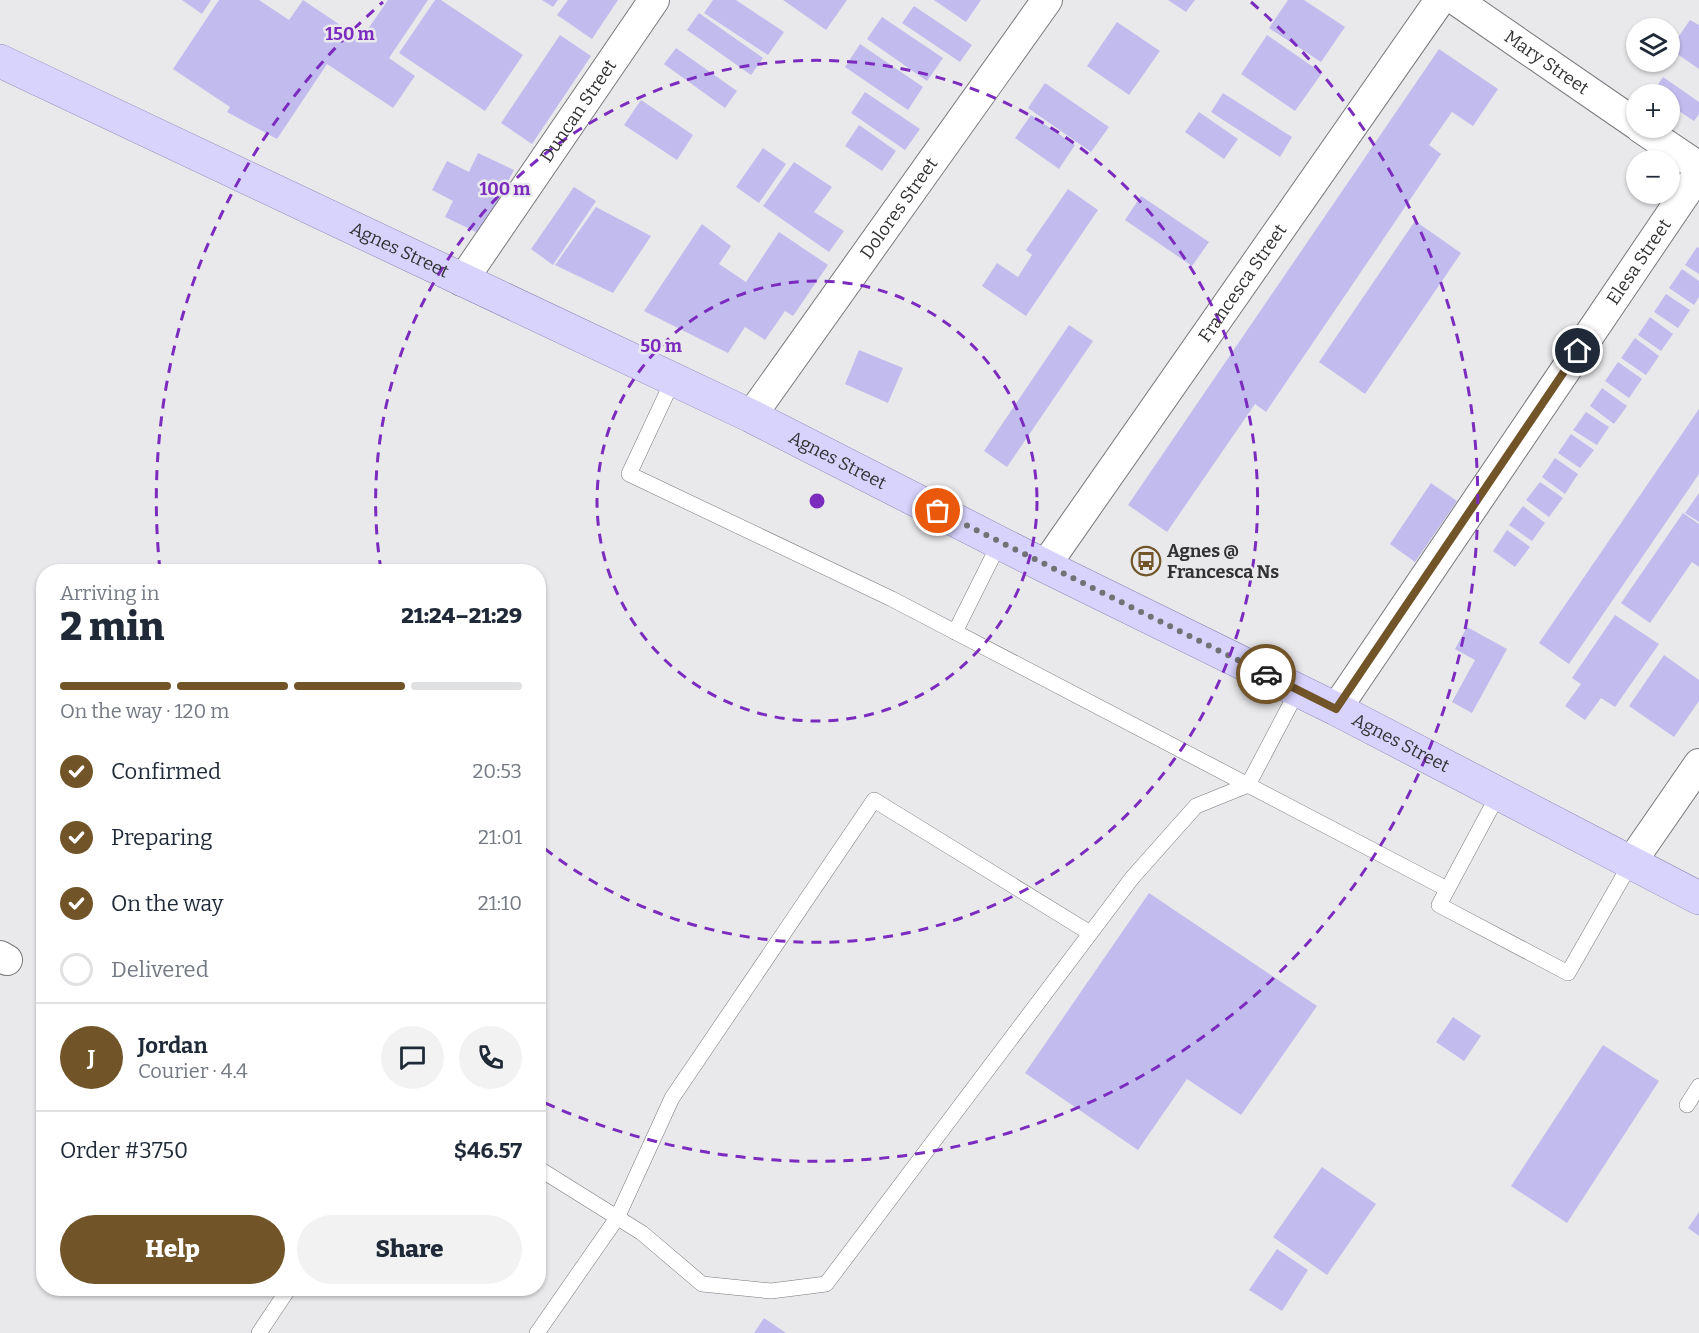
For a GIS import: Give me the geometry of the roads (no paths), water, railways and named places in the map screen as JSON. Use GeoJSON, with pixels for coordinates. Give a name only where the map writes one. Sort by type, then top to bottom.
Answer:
{"type":"FeatureCollection","features":[{"type":"Feature","properties":{"kind":"main road","name":"Agnes Street"},"geometry":{"type":"LineString","coordinates":[[0,61],[752,416],[1045,566],[1336,709],[1632,861],[1699,898]]}},
{"type":"Feature","properties":{"kind":"street","name":"Duncan Street"},"geometry":{"type":"LineString","coordinates":[[462,281],[654,0]]}},
{"type":"Feature","properties":{"kind":"street","name":"Dolores Street"},"geometry":{"type":"LineString","coordinates":[[752,416],[1047,0]]}},
{"type":"Feature","properties":{"kind":"street","name":"Francesca Street"},"geometry":{"type":"LineString","coordinates":[[1045,566],[1440,0]]}},
{"type":"Feature","properties":{"kind":"street","name":"Mary Street"},"geometry":{"type":"LineString","coordinates":[[1456,0],[1626,117]]}},
{"type":"Feature","properties":{"kind":"street"},"geometry":{"type":"LineString","coordinates":[[1656,138],[1699,167]]}},
{"type":"Feature","properties":{"kind":"street","name":"Elesa Street"},"geometry":{"type":"LineString","coordinates":[[1336,709],[1699,173]]}},
{"type":"Feature","properties":{"kind":"street"},"geometry":{"type":"LineString","coordinates":[[1632,861],[1699,764]]}},
{"type":"Feature","properties":{"kind":"lane"},"geometry":{"type":"LineString","coordinates":[[673,380],[629,474],[892,599],[1448,889]]}},
{"type":"Feature","properties":{"kind":"lane"},"geometry":{"type":"LineString","coordinates":[[955,632],[1000,542]]}},
{"type":"Feature","properties":{"kind":"lane"},"geometry":{"type":"LineString","coordinates":[[546,1172],[642,1233],[702,1284],[771,1291],[826,1284],[1132,878],[1196,806],[1248,785],[1298,690]]}},
{"type":"Feature","properties":{"kind":"lane"},"geometry":{"type":"LineString","coordinates":[[1499,793],[1439,905],[1568,973],[1632,861]]}},
{"type":"Feature","properties":{"kind":"lane"},"geometry":{"type":"LineString","coordinates":[[537,1333],[617,1218],[672,1098],[874,800],[1090,933]]}},
{"type":"Feature","properties":{"kind":"lane"},"geometry":{"type":"LineString","coordinates":[[1687,1105],[1699,1086]]}},
{"type":"Feature","properties":{"kind":"lane"},"geometry":{"type":"LineString","coordinates":[[259,1333],[284,1296]]}},
{"type":"Feature","properties":{"kind":"place","name":"Agnes @ Francesca Ns"},"geometry":{"type":"Point","coordinates":[1146,561]}}]}
